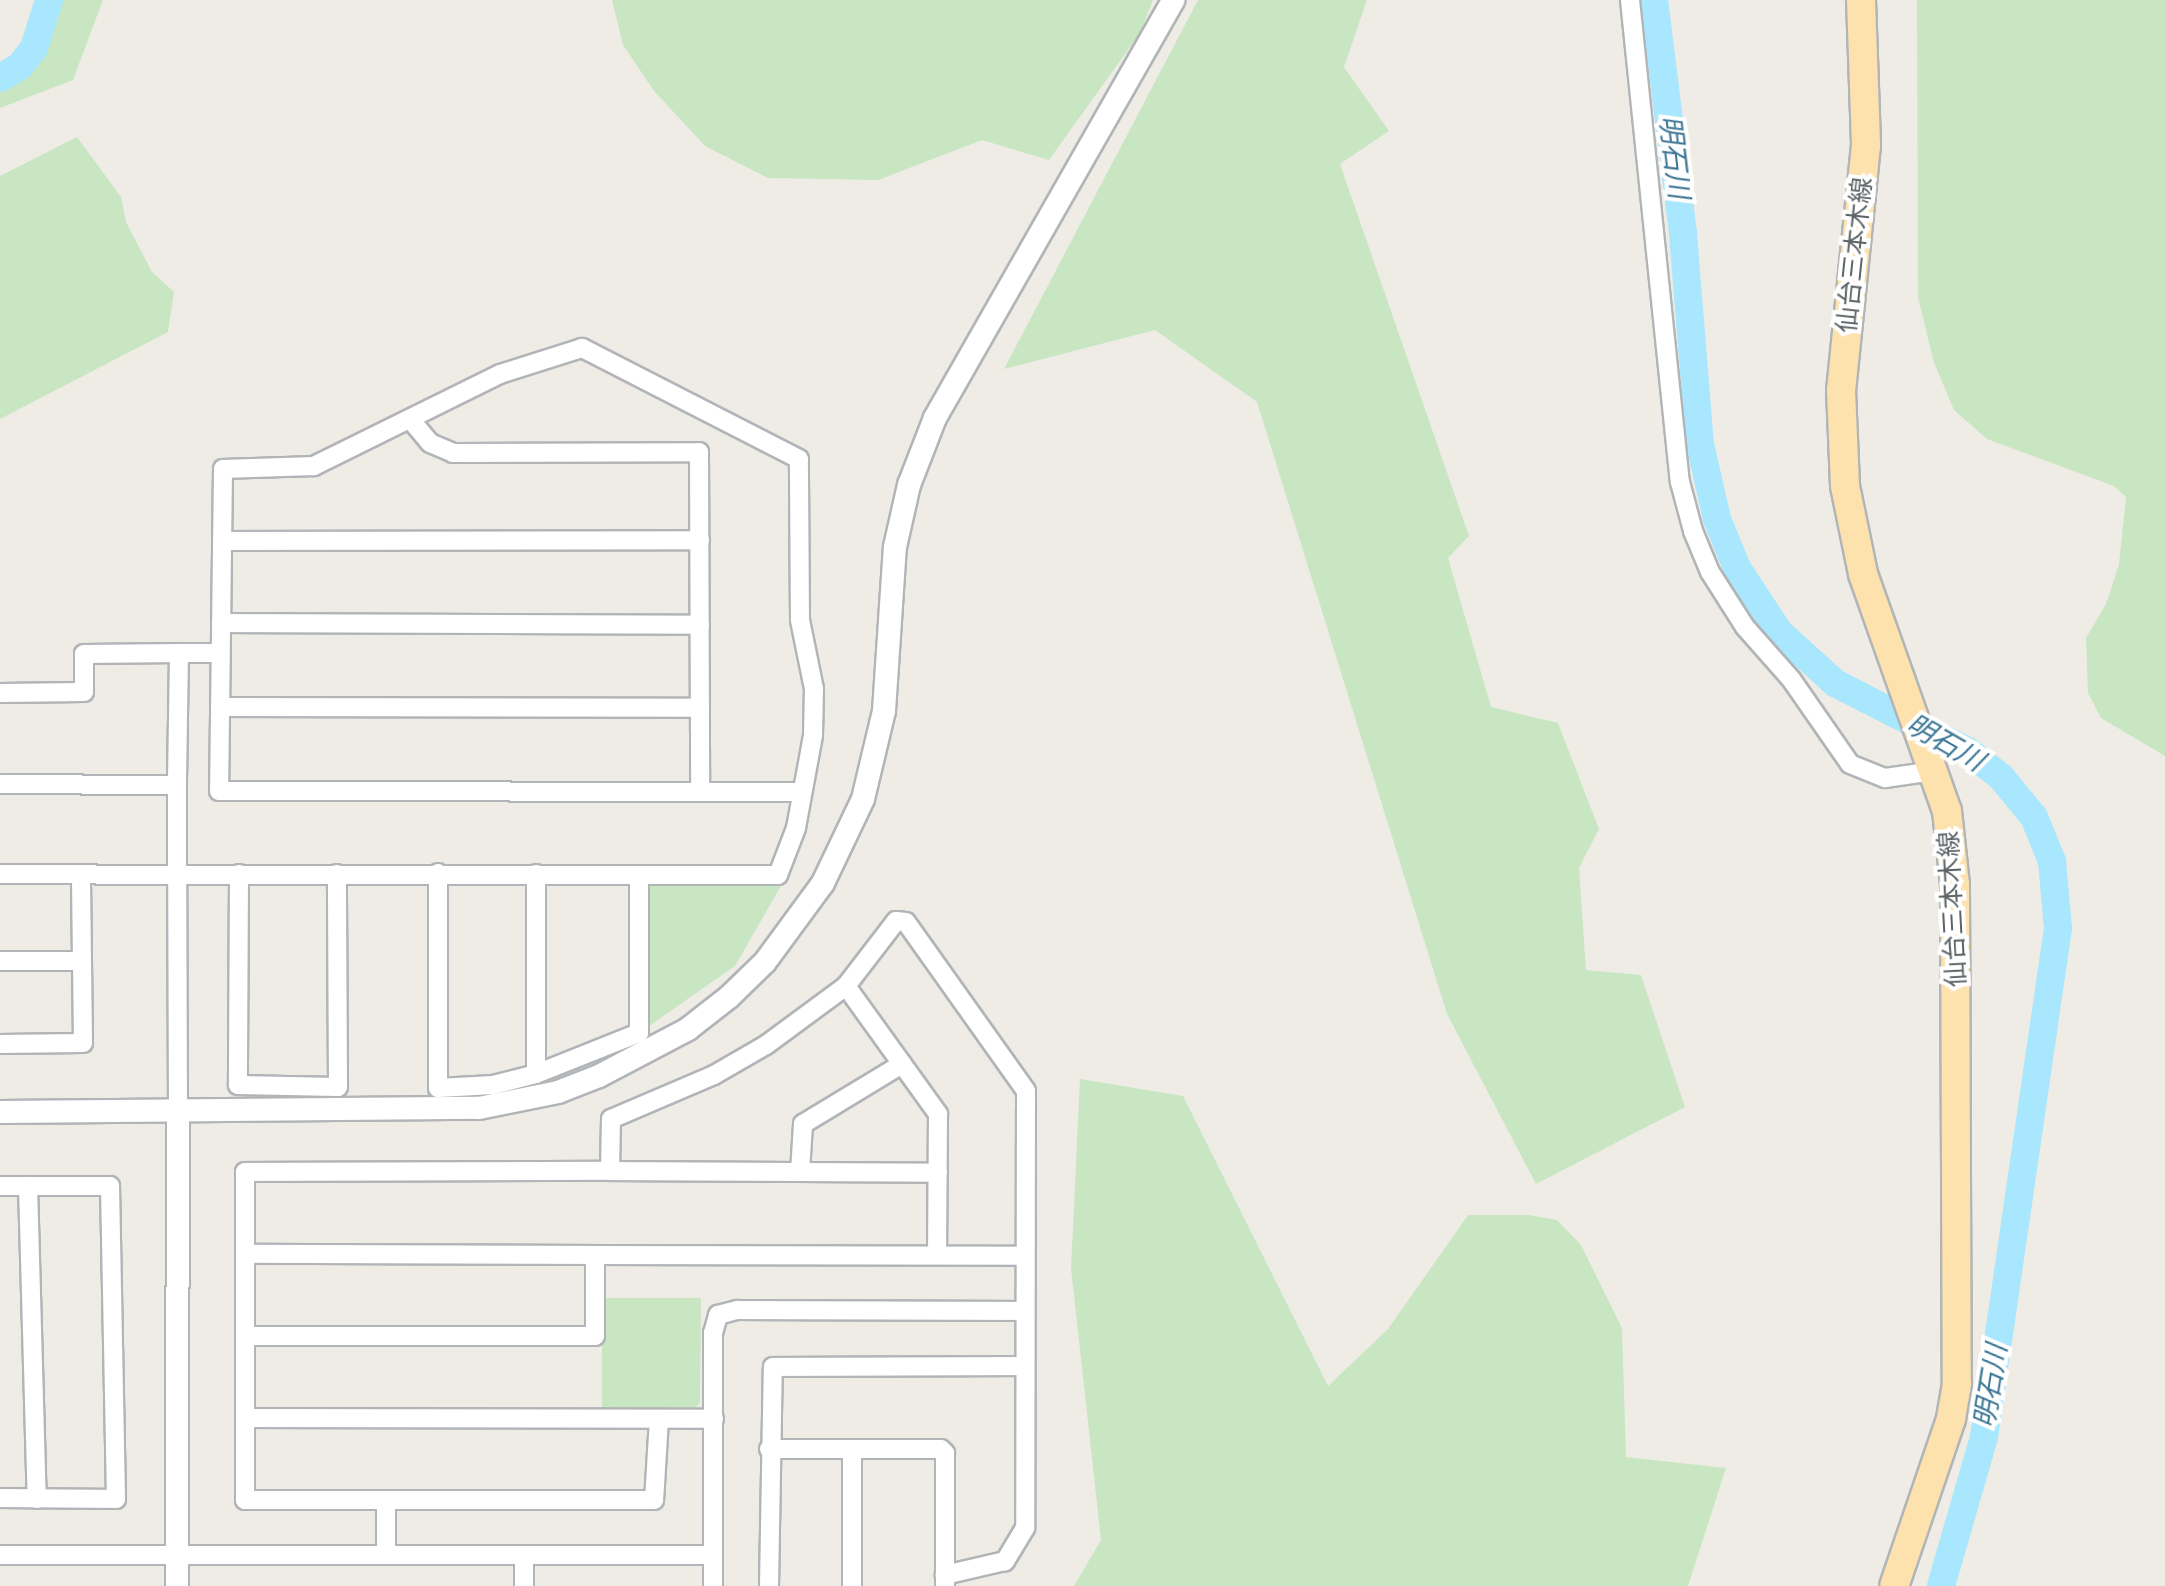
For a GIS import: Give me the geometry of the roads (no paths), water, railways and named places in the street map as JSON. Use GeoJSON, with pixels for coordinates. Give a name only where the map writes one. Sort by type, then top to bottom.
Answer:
{"type":"FeatureCollection","features":[{"type":"Feature","properties":{"kind":"main road","name":"仙台三本木線"},"geometry":{"type":"LineString","coordinates":[[1861,0],[1866,145],[1841,390],[1841,451],[1860,564],[1947,811],[1955,885],[1960,1342],[1951,1419],[1894,1586]]}},
{"type":"Feature","properties":{"kind":"street"},"geometry":{"type":"LineString","coordinates":[[0,1112],[479,1108],[558,1092],[640,1058],[688,1029],[765,962],[823,883],[863,799],[884,711],[897,535],[935,418],[1173,0]]}},
{"type":"Feature","properties":{"kind":"street"},"geometry":{"type":"LineString","coordinates":[[1630,0],[1680,482],[1693,531],[1710,572],[1745,627],[1791,679],[1850,764],[1885,778],[1931,762]]}},
{"type":"Feature","properties":{"kind":"street"},"geometry":{"type":"LineString","coordinates":[[0,874],[778,875],[796,828],[813,735],[814,689],[800,620],[799,459],[582,348],[500,374],[314,466],[223,469],[219,791],[801,792]]}},
{"type":"Feature","properties":{"kind":"street"},"geometry":{"type":"LineString","coordinates":[[410,419],[430,443],[453,453],[699,452],[700,792]]}},
{"type":"Feature","properties":{"kind":"street"},"geometry":{"type":"LineString","coordinates":[[222,541],[700,540]]}},
{"type":"Feature","properties":{"kind":"street"},"geometry":{"type":"LineString","coordinates":[[221,623],[700,625]]}},
{"type":"Feature","properties":{"kind":"street"},"geometry":{"type":"LineString","coordinates":[[177,1586],[179,653]]}},
{"type":"Feature","properties":{"kind":"street"},"geometry":{"type":"LineString","coordinates":[[0,693],[84,692],[84,654],[220,653]]}},
{"type":"Feature","properties":{"kind":"street"},"geometry":{"type":"LineString","coordinates":[[220,707],[700,708]]}},
{"type":"Feature","properties":{"kind":"street"},"geometry":{"type":"LineString","coordinates":[[0,784],[177,785]]}},
{"type":"Feature","properties":{"kind":"street"},"geometry":{"type":"LineString","coordinates":[[438,873],[438,1088],[493,1085],[536,1074],[639,1033],[639,875]]}},
{"type":"Feature","properties":{"kind":"street"},"geometry":{"type":"LineString","coordinates":[[0,1044],[83,1043],[81,874]]}},
{"type":"Feature","properties":{"kind":"street"},"geometry":{"type":"LineString","coordinates":[[239,874],[238,1085],[338,1087],[337,874]]}},
{"type":"Feature","properties":{"kind":"street"},"geometry":{"type":"LineString","coordinates":[[536,874],[536,1074]]}},
{"type":"Feature","properties":{"kind":"street"},"geometry":{"type":"LineString","coordinates":[[610,1171],[611,1119],[749,1056],[846,986],[896,921],[906,922],[1023,1083],[1025,1366],[1022,1539],[1005,1561],[945,1580],[945,1453],[769,1449]]}},
{"type":"Feature","properties":{"kind":"street"},"geometry":{"type":"LineString","coordinates":[[0,961],[82,961]]}},
{"type":"Feature","properties":{"kind":"street"},"geometry":{"type":"LineString","coordinates":[[846,986],[938,1114],[937,1255]]}},
{"type":"Feature","properties":{"kind":"street"},"geometry":{"type":"LineString","coordinates":[[800,1172],[803,1124],[902,1064]]}},
{"type":"Feature","properties":{"kind":"street"},"geometry":{"type":"LineString","coordinates":[[659,1419],[658,1497],[654,1500],[245,1500],[245,1172],[938,1173]]}},
{"type":"Feature","properties":{"kind":"street"},"geometry":{"type":"LineString","coordinates":[[0,1186],[110,1186],[116,1499],[0,1498]]}},
{"type":"Feature","properties":{"kind":"street"},"geometry":{"type":"LineString","coordinates":[[28,1186],[37,1499]]}},
{"type":"Feature","properties":{"kind":"street"},"geometry":{"type":"LineString","coordinates":[[245,1254],[1025,1256]]}},
{"type":"Feature","properties":{"kind":"street"},"geometry":{"type":"LineString","coordinates":[[245,1336],[595,1336],[595,1255]]}},
{"type":"Feature","properties":{"kind":"street"},"geometry":{"type":"LineString","coordinates":[[713,1586],[714,1322],[726,1311],[1025,1311]]}},
{"type":"Feature","properties":{"kind":"street"},"geometry":{"type":"LineString","coordinates":[[769,1586],[769,1449],[773,1367],[1025,1366]]}},
{"type":"Feature","properties":{"kind":"street"},"geometry":{"type":"LineString","coordinates":[[245,1418],[714,1419]]}},
{"type":"Feature","properties":{"kind":"street"},"geometry":{"type":"LineString","coordinates":[[852,1449],[852,1586]]}},
{"type":"Feature","properties":{"kind":"street"},"geometry":{"type":"LineString","coordinates":[[386,1501],[386,1555]]}},
{"type":"Feature","properties":{"kind":"street"},"geometry":{"type":"LineString","coordinates":[[0,1555],[713,1555]]}},
{"type":"Feature","properties":{"kind":"street"},"geometry":{"type":"LineString","coordinates":[[524,1555],[524,1586]]}},
{"type":"Feature","properties":{"kind":"waterway"},"geometry":{"type":"LineString","coordinates":[[0,78],[20,66],[34,48],[49,0]]}},
{"type":"Feature","properties":{"kind":"waterway","name":"明石川"},"geometry":{"type":"LineString","coordinates":[[1654,0],[1683,234],[1700,444],[1717,519],[1737,568],[1779,632],[1835,683],[1968,751],[2001,777],[2034,817],[2052,861],[2058,928],[1984,1437],[1941,1586]]}}]}
